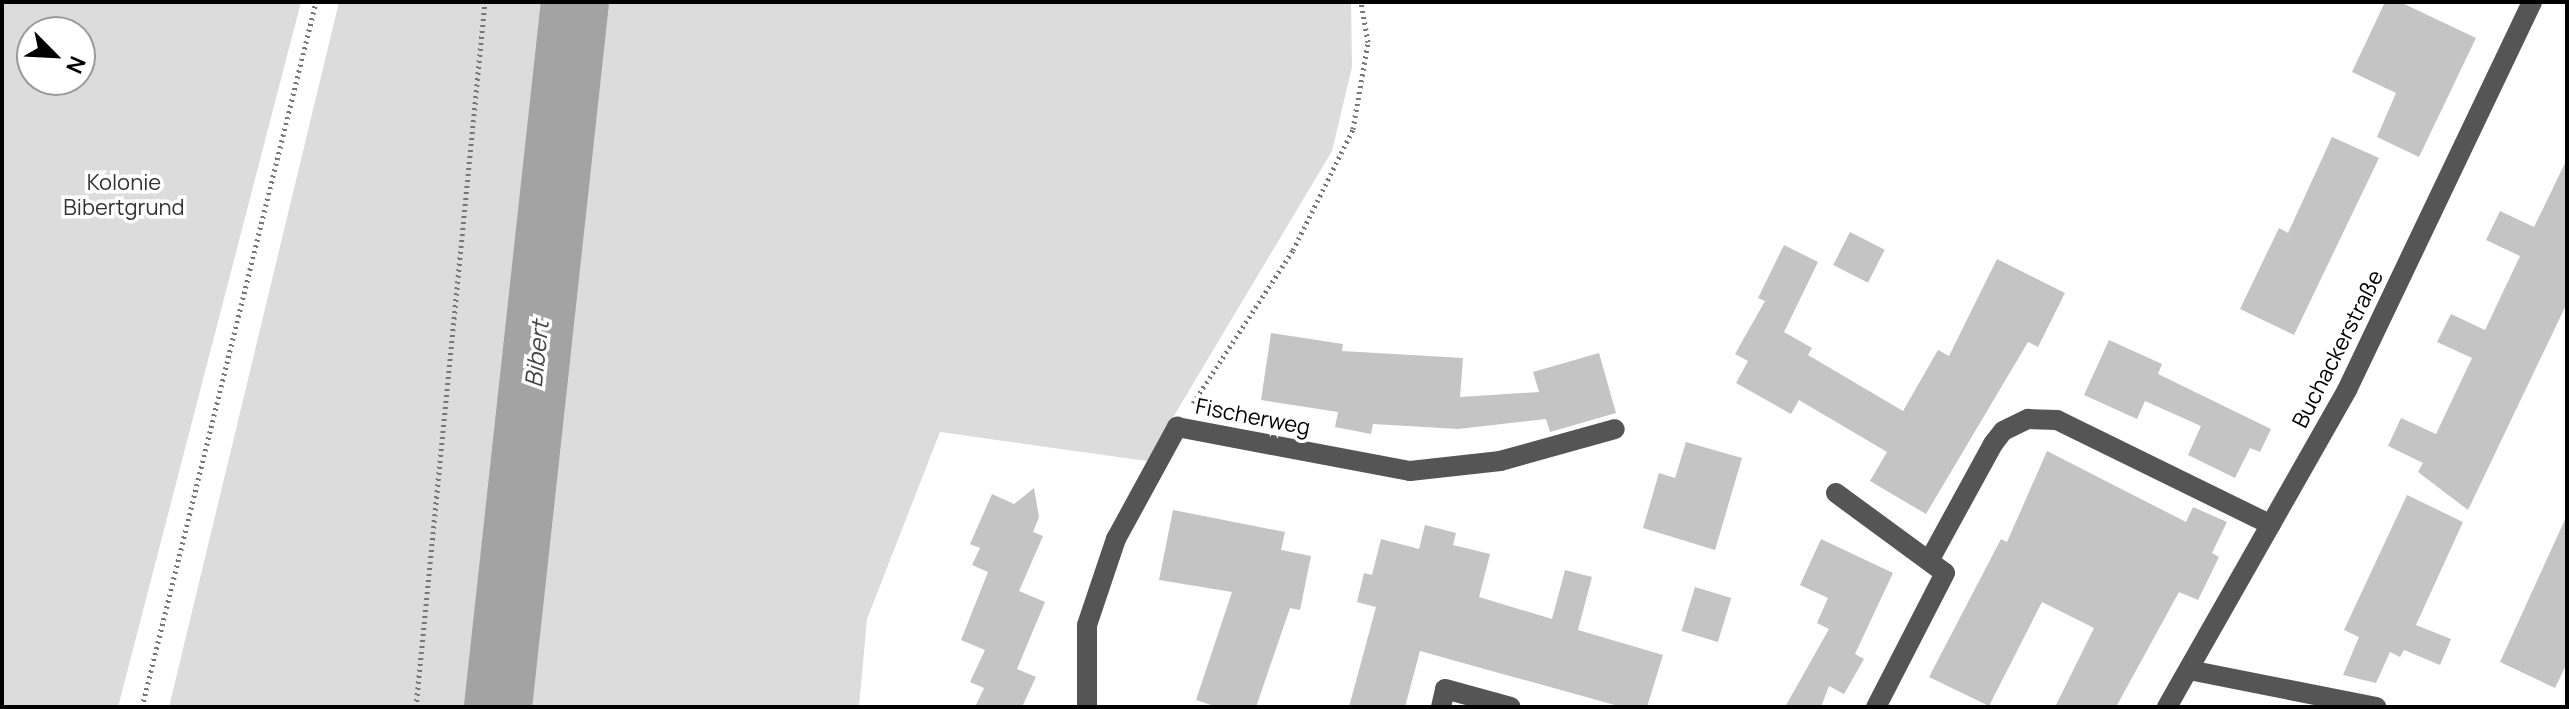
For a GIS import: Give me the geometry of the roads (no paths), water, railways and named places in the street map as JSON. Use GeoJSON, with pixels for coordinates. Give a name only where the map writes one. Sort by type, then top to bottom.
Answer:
{"type":"FeatureCollection","features":[{"type":"Feature","properties":{"kind":"street","name":"Buchackerstraße"},"geometry":{"type":"LineString","coordinates":[[2167,707],[2347,390],[2532,2]]}},
{"type":"Feature","properties":{"kind":"street"},"geometry":{"type":"LineString","coordinates":[[1929,561],[1993,444],[2003,431],[2028,419],[2057,420],[2271,525]]}},
{"type":"Feature","properties":{"kind":"street","name":"Fischerweg"},"geometry":{"type":"LineString","coordinates":[[1087,707],[1087,625],[1116,539],[1177,427],[1410,471],[1500,461],[1615,429]]}},
{"type":"Feature","properties":{"kind":"street"},"geometry":{"type":"LineString","coordinates":[[1836,493],[1945,573],[1876,707]]}},
{"type":"Feature","properties":{"kind":"street"},"geometry":{"type":"LineString","coordinates":[[2189,670],[2376,707]]}},
{"type":"Feature","properties":{"kind":"street"},"geometry":{"type":"LineString","coordinates":[[1443,698],[1511,707]]}},
{"type":"Feature","properties":{"kind":"waterway","name":"Bibert"},"geometry":{"type":"LineString","coordinates":[[498,707],[575,2]]}},
{"type":"Feature","properties":{"kind":"park label","name":"Kolonie Bibertgrund"},"geometry":{"type":"Point","coordinates":[124,194]}}]}
